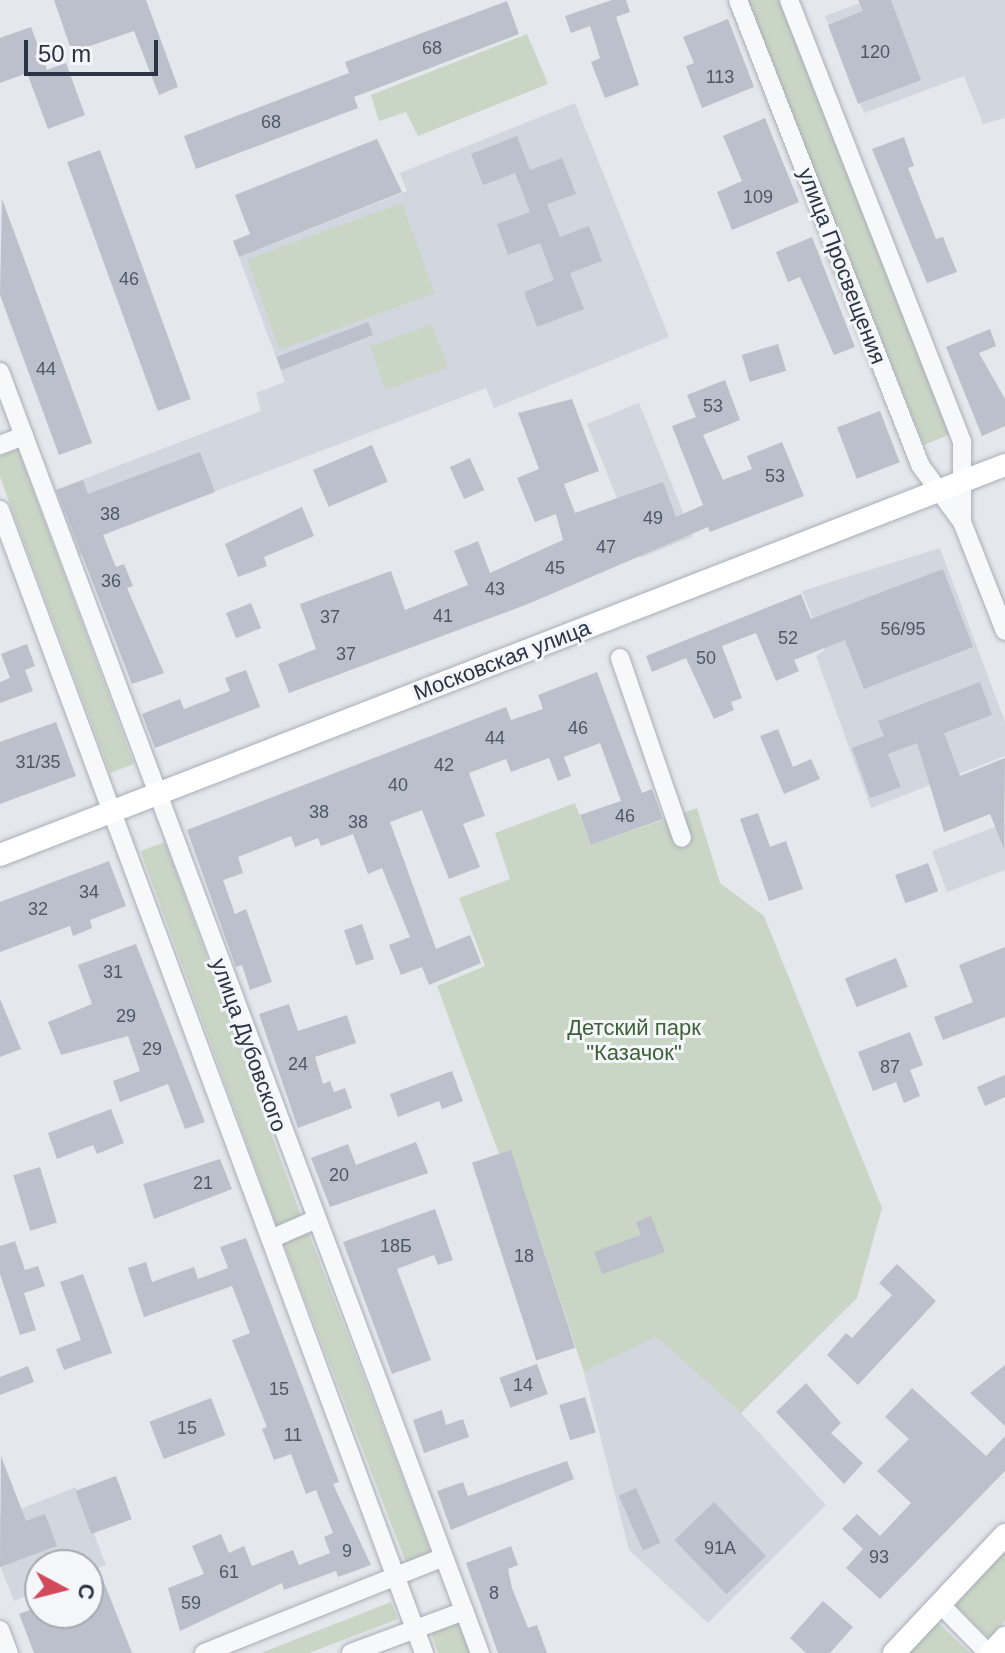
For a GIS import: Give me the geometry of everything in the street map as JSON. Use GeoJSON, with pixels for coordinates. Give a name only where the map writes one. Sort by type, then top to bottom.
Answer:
{"type":"FeatureCollection","features":[{"type":"Feature","properties":{"kind":"main road","name":"Московская улица"},"geometry":{"type":"LineString","coordinates":[[0,855],[159,800],[954,493],[1005,465]]}},
{"type":"Feature","properties":{"kind":"main road","name":"Московская улица"},"geometry":{"type":"LineString","coordinates":[[954,493],[1005,481]]}},
{"type":"Feature","properties":{"kind":"main road","name":"Московская улица"},"geometry":{"type":"LineString","coordinates":[[0,866],[116,816]]}},
{"type":"Feature","properties":{"kind":"main road"},"geometry":{"type":"LineString","coordinates":[[894,1653],[1005,1535]]}},
{"type":"Feature","properties":{"kind":"main road"},"geometry":{"type":"LineString","coordinates":[[989,1653],[1005,1638]]}},
{"type":"Feature","properties":{"kind":"street","name":"улица Просвещения"},"geometry":{"type":"LineString","coordinates":[[738,0],[920,465],[954,493]]}},
{"type":"Feature","properties":{"kind":"street","name":"улица Просвещения"},"geometry":{"type":"LineString","coordinates":[[789,0],[962,442],[954,493],[962,522],[1005,631]]}},
{"type":"Feature","properties":{"kind":"street","name":"улица Дубовского"},"geometry":{"type":"LineString","coordinates":[[0,372],[314,1220],[480,1653]]}},
{"type":"Feature","properties":{"kind":"street"},"geometry":{"type":"LineString","coordinates":[[0,445],[24,436]]}},
{"type":"Feature","properties":{"kind":"street","name":"улица Дубовского"},"geometry":{"type":"LineString","coordinates":[[0,510],[273,1238],[424,1653]]}},
{"type":"Feature","properties":{"kind":"street"},"geometry":{"type":"LineString","coordinates":[[620,658],[682,838]]}},
{"type":"Feature","properties":{"kind":"street"},"geometry":{"type":"LineString","coordinates":[[273,1238],[314,1220]]}},
{"type":"Feature","properties":{"kind":"street"},"geometry":{"type":"LineString","coordinates":[[204,1653],[444,1557]]}},
{"type":"Feature","properties":{"kind":"street"},"geometry":{"type":"LineString","coordinates":[[940,1604],[989,1653]]}},
{"type":"Feature","properties":{"kind":"street"},"geometry":{"type":"LineString","coordinates":[[351,1653],[464,1611]]}},
{"type":"Feature","properties":{"kind":"street"},"geometry":{"type":"LineString","coordinates":[[0,1630],[9,1653]]}},
{"type":"Feature","properties":{"kind":"shaded area"},"geometry":{"type":"Polygon","coordinates":[[[868,0],[1005,0],[1005,118],[983,124],[964,76],[864,113],[825,16],[868,0]]]}},
{"type":"Feature","properties":{"kind":"shaded area"},"geometry":{"type":"Polygon","coordinates":[[[575,103],[669,337],[494,408],[486,388],[103,534],[107,546],[80,556],[55,490],[261,411],[256,393],[285,382],[239,257],[407,191],[400,173],[575,103]]]}},
{"type":"Feature","properties":{"kind":"shaded area"},"geometry":{"type":"Polygon","coordinates":[[[639,403],[693,537],[641,557],[587,424],[639,403]]]}},
{"type":"Feature","properties":{"kind":"shaded area"},"geometry":{"type":"Polygon","coordinates":[[[940,548],[1005,722],[1005,756],[871,808],[816,656],[825,650],[802,591],[940,548]]]}},
{"type":"Feature","properties":{"kind":"shaded area"},"geometry":{"type":"Polygon","coordinates":[[[1005,823],[1005,870],[947,892],[932,851],[1005,823]]]}},
{"type":"Feature","properties":{"kind":"shaded area"},"geometry":{"type":"Polygon","coordinates":[[[656,1335],[741,1413],[826,1505],[708,1623],[629,1550],[584,1372],[656,1335]]]}},
{"type":"Feature","properties":{"kind":"shaded area"},"geometry":{"type":"Polygon","coordinates":[[[76,1487],[100,1549],[24,1549],[24,1597],[14,1601],[0,1565],[0,1517],[76,1487]]]}},
{"type":"Feature","properties":{"kind":"green space"},"geometry":{"type":"Polygon","coordinates":[[[745,0],[785,0],[953,433],[924,445],[745,0]]]}},
{"type":"Feature","properties":{"kind":"green space"},"geometry":{"type":"Polygon","coordinates":[[[527,34],[548,84],[418,136],[406,112],[379,121],[371,95],[527,34]]]}},
{"type":"Feature","properties":{"kind":"green space"},"geometry":{"type":"Polygon","coordinates":[[[402,203],[435,293],[280,350],[247,259],[402,203]]]}},
{"type":"Feature","properties":{"kind":"green space"},"geometry":{"type":"Polygon","coordinates":[[[432,324],[448,367],[386,390],[370,347],[432,324]]]}},
{"type":"Feature","properties":{"kind":"green space"},"geometry":{"type":"Polygon","coordinates":[[[18,449],[134,764],[110,773],[0,477],[0,456],[18,449]]]}},
{"type":"Feature","properties":{"kind":"green space","name":"Детский парк \"Казачок\""},"geometry":{"type":"Polygon","coordinates":[[[575,803],[591,845],[697,808],[720,883],[764,916],[882,1208],[857,1298],[741,1413],[656,1336],[584,1372],[511,1151],[499,1154],[437,986],[485,966],[459,898],[510,879],[495,833],[575,803]]]}},
{"type":"Feature","properties":{"kind":"green space"},"geometry":{"type":"Polygon","coordinates":[[[165,842],[302,1220],[278,1229],[141,851],[165,842]]]}},
{"type":"Feature","properties":{"kind":"green space"},"geometry":{"type":"Polygon","coordinates":[[[307,1229],[432,1555],[407,1564],[282,1239],[307,1229]]]}},
{"type":"Feature","properties":{"kind":"green space"},"geometry":{"type":"Polygon","coordinates":[[[1005,1544],[1005,1621],[989,1638],[951,1601],[1005,1544]]]}},
{"type":"Feature","properties":{"kind":"green space"},"geometry":{"type":"Polygon","coordinates":[[[391,1602],[398,1619],[309,1653],[261,1653],[391,1602]]]}},
{"type":"Feature","properties":{"kind":"green space"},"geometry":{"type":"Polygon","coordinates":[[[935,1620],[970,1653],[903,1653],[935,1620]]]}},
{"type":"Feature","properties":{"kind":"green space"},"geometry":{"type":"Polygon","coordinates":[[[460,1621],[471,1653],[438,1653],[431,1632],[460,1621]]]}},
{"type":"Feature","properties":{"kind":"building"},"geometry":{"type":"Polygon","coordinates":[[[54,0],[146,0],[178,87],[159,95],[134,31],[72,52],[54,0]]]}},
{"type":"Feature","properties":{"kind":"building"},"geometry":{"type":"Polygon","coordinates":[[[612,0],[626,0],[630,12],[616,17],[639,85],[605,98],[591,62],[600,58],[590,26],[571,33],[565,16],[612,0]]]}},
{"type":"Feature","properties":{"kind":"building"},"geometry":{"type":"Polygon","coordinates":[[[858,0],[891,0],[921,80],[858,104],[828,25],[863,11],[858,0]]]}},
{"type":"Feature","properties":{"kind":"building"},"geometry":{"type":"Polygon","coordinates":[[[507,1],[519,34],[354,97],[358,108],[196,169],[184,136],[349,73],[345,62],[507,1]]]}},
{"type":"Feature","properties":{"kind":"building"},"geometry":{"type":"Polygon","coordinates":[[[728,19],[754,87],[702,108],[686,66],[694,63],[683,37],[728,19]]]}},
{"type":"Feature","properties":{"kind":"building"},"geometry":{"type":"Polygon","coordinates":[[[31,27],[47,70],[66,63],[85,115],[48,129],[27,73],[0,83],[0,38],[31,27]]]}},
{"type":"Feature","properties":{"kind":"building"},"geometry":{"type":"Polygon","coordinates":[[[765,118],[799,202],[732,230],[717,192],[742,181],[723,136],[765,118]]]}},
{"type":"Feature","properties":{"kind":"building"},"geometry":{"type":"Polygon","coordinates":[[[517,136],[530,170],[562,158],[576,194],[547,204],[560,237],[589,226],[602,261],[570,273],[584,309],[537,327],[524,292],[554,280],[540,243],[508,255],[497,224],[530,212],[515,173],[483,185],[471,154],[517,136]]]}},
{"type":"Feature","properties":{"kind":"building"},"geometry":{"type":"Polygon","coordinates":[[[904,137],[914,166],[908,168],[936,239],[943,237],[957,272],[927,283],[872,149],[904,137]]]}},
{"type":"Feature","properties":{"kind":"building"},"geometry":{"type":"Polygon","coordinates":[[[377,139],[402,192],[239,257],[233,241],[250,234],[235,195],[377,139]]]}},
{"type":"Feature","properties":{"kind":"building"},"geometry":{"type":"Polygon","coordinates":[[[100,150],[191,399],[158,411],[67,162],[100,150]]]}},
{"type":"Feature","properties":{"kind":"building"},"geometry":{"type":"Polygon","coordinates":[[[2,199],[92,443],[59,455],[0,295],[2,199]]]}},
{"type":"Feature","properties":{"kind":"building"},"geometry":{"type":"Polygon","coordinates":[[[812,237],[855,347],[834,355],[800,277],[788,282],[776,252],[812,237]]]}},
{"type":"Feature","properties":{"kind":"building"},"geometry":{"type":"Polygon","coordinates":[[[368,322],[373,335],[282,370],[277,357],[368,322]]]}},
{"type":"Feature","properties":{"kind":"building"},"geometry":{"type":"Polygon","coordinates":[[[990,329],[996,346],[979,353],[1005,399],[1005,426],[982,436],[946,347],[990,329]]]}},
{"type":"Feature","properties":{"kind":"building"},"geometry":{"type":"Polygon","coordinates":[[[778,344],[786,371],[750,382],[742,355],[778,344]]]}},
{"type":"Feature","properties":{"kind":"building"},"geometry":{"type":"Polygon","coordinates":[[[725,380],[740,420],[703,435],[723,480],[752,469],[747,456],[782,442],[804,496],[710,532],[708,527],[528,604],[289,693],[278,664],[316,649],[300,604],[391,571],[405,610],[468,585],[454,551],[478,541],[490,573],[563,540],[556,514],[535,522],[517,478],[539,469],[518,413],[572,399],[599,471],[564,484],[575,513],[663,482],[676,517],[703,505],[672,426],[696,417],[687,395],[725,380]]]}},
{"type":"Feature","properties":{"kind":"building"},"geometry":{"type":"Polygon","coordinates":[[[880,411],[900,462],[857,479],[837,427],[880,411]]]}},
{"type":"Feature","properties":{"kind":"building"},"geometry":{"type":"Polygon","coordinates":[[[372,445],[388,482],[329,507],[313,470],[372,445]]]}},
{"type":"Feature","properties":{"kind":"building"},"geometry":{"type":"Polygon","coordinates":[[[200,452],[215,492],[103,535],[116,567],[124,564],[133,586],[127,588],[164,673],[132,684],[57,490],[83,480],[88,494],[200,452]]]}},
{"type":"Feature","properties":{"kind":"building"},"geometry":{"type":"Polygon","coordinates":[[[470,458],[484,490],[464,499],[450,467],[470,458]]]}},
{"type":"Feature","properties":{"kind":"building"},"geometry":{"type":"Polygon","coordinates":[[[302,507],[314,536],[264,557],[267,566],[238,577],[225,544],[302,507]]]}},
{"type":"Feature","properties":{"kind":"building"},"geometry":{"type":"Polygon","coordinates":[[[943,569],[973,647],[864,689],[845,640],[794,660],[799,671],[776,681],[756,633],[722,646],[742,698],[731,702],[734,710],[714,719],[686,658],[652,672],[646,656],[801,594],[811,619],[943,569]]]}},
{"type":"Feature","properties":{"kind":"building"},"geometry":{"type":"Polygon","coordinates":[[[251,603],[261,628],[236,638],[226,613],[251,603]]]}},
{"type":"Feature","properties":{"kind":"building"},"geometry":{"type":"Polygon","coordinates":[[[27,644],[35,666],[25,670],[33,691],[0,703],[0,682],[10,678],[1,654],[27,644]]]}},
{"type":"Feature","properties":{"kind":"building"},"geometry":{"type":"Polygon","coordinates":[[[246,670],[260,707],[155,748],[142,714],[180,699],[184,709],[230,691],[225,678],[246,670]]]}},
{"type":"Feature","properties":{"kind":"building"},"geometry":{"type":"Polygon","coordinates":[[[597,672],[642,793],[652,789],[663,819],[591,845],[580,815],[621,801],[600,743],[564,757],[571,776],[558,781],[549,758],[511,772],[506,759],[469,773],[485,816],[463,824],[480,867],[449,879],[422,810],[390,822],[436,949],[470,935],[481,963],[429,985],[422,967],[401,975],[389,945],[410,937],[382,868],[368,874],[353,834],[321,846],[318,838],[295,847],[291,836],[238,857],[243,873],[223,880],[235,914],[246,909],[272,982],[250,990],[242,965],[236,967],[187,830],[506,707],[511,720],[543,709],[538,695],[597,672]]]}},
{"type":"Feature","properties":{"kind":"building"},"geometry":{"type":"Polygon","coordinates":[[[980,682],[992,715],[944,733],[960,776],[1005,758],[1004,849],[990,814],[944,832],[917,743],[888,754],[901,787],[870,798],[852,748],[884,736],[878,721],[980,682]]]}},
{"type":"Feature","properties":{"kind":"building"},"geometry":{"type":"Polygon","coordinates":[[[56,722],[76,776],[0,804],[0,742],[56,722]]]}},
{"type":"Feature","properties":{"kind":"building"},"geometry":{"type":"Polygon","coordinates":[[[778,729],[793,767],[811,759],[820,779],[784,794],[760,736],[778,729]]]}},
{"type":"Feature","properties":{"kind":"building"},"geometry":{"type":"Polygon","coordinates":[[[758,813],[770,847],[786,841],[803,889],[769,901],[740,819],[758,813]]]}},
{"type":"Feature","properties":{"kind":"building"},"geometry":{"type":"Polygon","coordinates":[[[109,861],[126,906],[90,920],[92,928],[73,936],[70,926],[0,952],[0,902],[109,861]]]}},
{"type":"Feature","properties":{"kind":"building"},"geometry":{"type":"Polygon","coordinates":[[[928,863],[938,891],[905,903],[895,875],[928,863]]]}},
{"type":"Feature","properties":{"kind":"building"},"geometry":{"type":"Polygon","coordinates":[[[362,924],[374,959],[356,965],[344,930],[362,924]]]}},
{"type":"Feature","properties":{"kind":"building"},"geometry":{"type":"Polygon","coordinates":[[[136,944],[205,1122],[185,1129],[168,1084],[120,1102],[113,1081],[140,1071],[128,1036],[61,1055],[48,1022],[92,1004],[78,965],[136,944]]]}},
{"type":"Feature","properties":{"kind":"building"},"geometry":{"type":"Polygon","coordinates":[[[1005,947],[1005,1017],[943,1040],[934,1017],[973,1002],[959,965],[1005,947]]]}},
{"type":"Feature","properties":{"kind":"building"},"geometry":{"type":"Polygon","coordinates":[[[896,958],[908,987],[857,1007],[845,979],[896,958]]]}},
{"type":"Feature","properties":{"kind":"building"},"geometry":{"type":"Polygon","coordinates":[[[0,999],[21,1049],[0,1057],[0,999]]]}},
{"type":"Feature","properties":{"kind":"building"},"geometry":{"type":"Polygon","coordinates":[[[289,1004],[298,1031],[347,1015],[356,1043],[315,1057],[323,1084],[330,1081],[334,1092],[345,1088],[352,1108],[298,1128],[259,1014],[289,1004]]]}},
{"type":"Feature","properties":{"kind":"building"},"geometry":{"type":"Polygon","coordinates":[[[910,1032],[923,1065],[910,1070],[920,1096],[904,1103],[896,1082],[873,1091],[858,1052],[910,1032]]]}},
{"type":"Feature","properties":{"kind":"building"},"geometry":{"type":"Polygon","coordinates":[[[452,1071],[463,1101],[442,1109],[439,1101],[398,1117],[390,1094],[452,1071]]]}},
{"type":"Feature","properties":{"kind":"building"},"geometry":{"type":"Polygon","coordinates":[[[1005,1075],[1005,1097],[985,1106],[977,1087],[1005,1075]]]}},
{"type":"Feature","properties":{"kind":"building"},"geometry":{"type":"Polygon","coordinates":[[[111,1109],[124,1143],[97,1154],[93,1145],[57,1159],[48,1133],[111,1109]]]}},
{"type":"Feature","properties":{"kind":"building"},"geometry":{"type":"Polygon","coordinates":[[[416,1142],[428,1173],[330,1207],[311,1158],[348,1144],[356,1165],[416,1142]]]}},
{"type":"Feature","properties":{"kind":"building"},"geometry":{"type":"Polygon","coordinates":[[[511,1150],[575,1348],[536,1360],[472,1163],[511,1150]]]}},
{"type":"Feature","properties":{"kind":"building"},"geometry":{"type":"Polygon","coordinates":[[[220,1159],[232,1189],[154,1219],[143,1184],[220,1159]]]}},
{"type":"Feature","properties":{"kind":"building"},"geometry":{"type":"Polygon","coordinates":[[[40,1167],[57,1222],[30,1231],[13,1175],[40,1167]]]}},
{"type":"Feature","properties":{"kind":"building"},"geometry":{"type":"Polygon","coordinates":[[[435,1209],[453,1260],[438,1265],[434,1255],[397,1269],[431,1360],[392,1374],[343,1242],[435,1209]]]}},
{"type":"Feature","properties":{"kind":"building"},"geometry":{"type":"Polygon","coordinates":[[[651,1216],[665,1252],[602,1274],[594,1252],[641,1235],[636,1222],[651,1216]]]}},
{"type":"Feature","properties":{"kind":"building"},"geometry":{"type":"Polygon","coordinates":[[[246,1238],[339,1482],[333,1484],[371,1565],[338,1577],[336,1571],[284,1590],[282,1583],[180,1631],[168,1588],[204,1574],[192,1546],[221,1534],[229,1553],[244,1546],[252,1566],[293,1550],[299,1565],[330,1553],[324,1537],[333,1533],[316,1490],[306,1494],[291,1454],[274,1460],[262,1429],[267,1427],[232,1340],[250,1333],[232,1286],[144,1317],[128,1268],[146,1262],[152,1282],[194,1267],[198,1279],[228,1268],[220,1247],[246,1238]]]}},
{"type":"Feature","properties":{"kind":"building"},"geometry":{"type":"Polygon","coordinates":[[[15,1241],[25,1270],[38,1266],[45,1286],[24,1293],[36,1330],[20,1335],[0,1274],[0,1246],[15,1241]]]}},
{"type":"Feature","properties":{"kind":"building"},"geometry":{"type":"Polygon","coordinates":[[[897,1264],[936,1301],[858,1385],[827,1355],[846,1333],[852,1338],[892,1295],[879,1283],[897,1264]]]}},
{"type":"Feature","properties":{"kind":"building"},"geometry":{"type":"Polygon","coordinates":[[[83,1274],[112,1353],[64,1370],[56,1349],[81,1340],[60,1282],[83,1274]]]}},
{"type":"Feature","properties":{"kind":"building"},"geometry":{"type":"Polygon","coordinates":[[[537,1364],[548,1394],[510,1408],[499,1378],[537,1364]]]}},
{"type":"Feature","properties":{"kind":"building"},"geometry":{"type":"Polygon","coordinates":[[[1005,1365],[1005,1426],[970,1393],[1005,1365]]]}},
{"type":"Feature","properties":{"kind":"building"},"geometry":{"type":"Polygon","coordinates":[[[28,1366],[34,1382],[0,1395],[0,1377],[28,1366]]]}},
{"type":"Feature","properties":{"kind":"building"},"geometry":{"type":"Polygon","coordinates":[[[806,1383],[841,1423],[831,1433],[863,1463],[844,1484],[776,1412],[806,1383]]]}},
{"type":"Feature","properties":{"kind":"building"},"geometry":{"type":"Polygon","coordinates":[[[912,1388],[986,1456],[1005,1436],[1005,1471],[880,1599],[846,1568],[863,1549],[842,1529],[857,1514],[880,1536],[911,1503],[877,1471],[909,1439],[885,1417],[912,1388]]]}},
{"type":"Feature","properties":{"kind":"building"},"geometry":{"type":"Polygon","coordinates":[[[585,1397],[596,1432],[570,1440],[559,1405],[585,1397]]]}},
{"type":"Feature","properties":{"kind":"building"},"geometry":{"type":"Polygon","coordinates":[[[211,1398],[225,1435],[164,1459],[149,1422],[211,1398]]]}},
{"type":"Feature","properties":{"kind":"building"},"geometry":{"type":"Polygon","coordinates":[[[442,1410],[446,1425],[463,1419],[469,1437],[424,1453],[413,1420],[442,1410]]]}},
{"type":"Feature","properties":{"kind":"building"},"geometry":{"type":"Polygon","coordinates":[[[1,1456],[26,1521],[45,1514],[57,1546],[24,1549],[24,1558],[0,1567],[1,1456]]]}},
{"type":"Feature","properties":{"kind":"building"},"geometry":{"type":"Polygon","coordinates":[[[567,1461],[574,1479],[451,1530],[437,1491],[463,1482],[468,1496],[567,1461]]]}},
{"type":"Feature","properties":{"kind":"building"},"geometry":{"type":"Polygon","coordinates":[[[116,1476],[132,1519],[91,1534],[76,1491],[116,1476]]]}},
{"type":"Feature","properties":{"kind":"building"},"geometry":{"type":"Polygon","coordinates":[[[636,1488],[660,1543],[643,1551],[619,1496],[636,1488]]]}},
{"type":"Feature","properties":{"kind":"building"},"geometry":{"type":"Polygon","coordinates":[[[714,1502],[766,1556],[727,1594],[674,1540],[714,1502]]]}},
{"type":"Feature","properties":{"kind":"building"},"geometry":{"type":"Polygon","coordinates":[[[511,1546],[518,1565],[508,1569],[512,1588],[528,1628],[537,1625],[547,1653],[498,1653],[466,1563],[511,1546]]]}},
{"type":"Feature","properties":{"kind":"building"},"geometry":{"type":"Polygon","coordinates":[[[104,1583],[132,1653],[34,1653],[25,1629],[104,1629],[104,1583]]]}},
{"type":"Feature","properties":{"kind":"building"},"geometry":{"type":"Polygon","coordinates":[[[823,1601],[853,1627],[830,1653],[806,1653],[790,1638],[823,1601]]]}}]}
